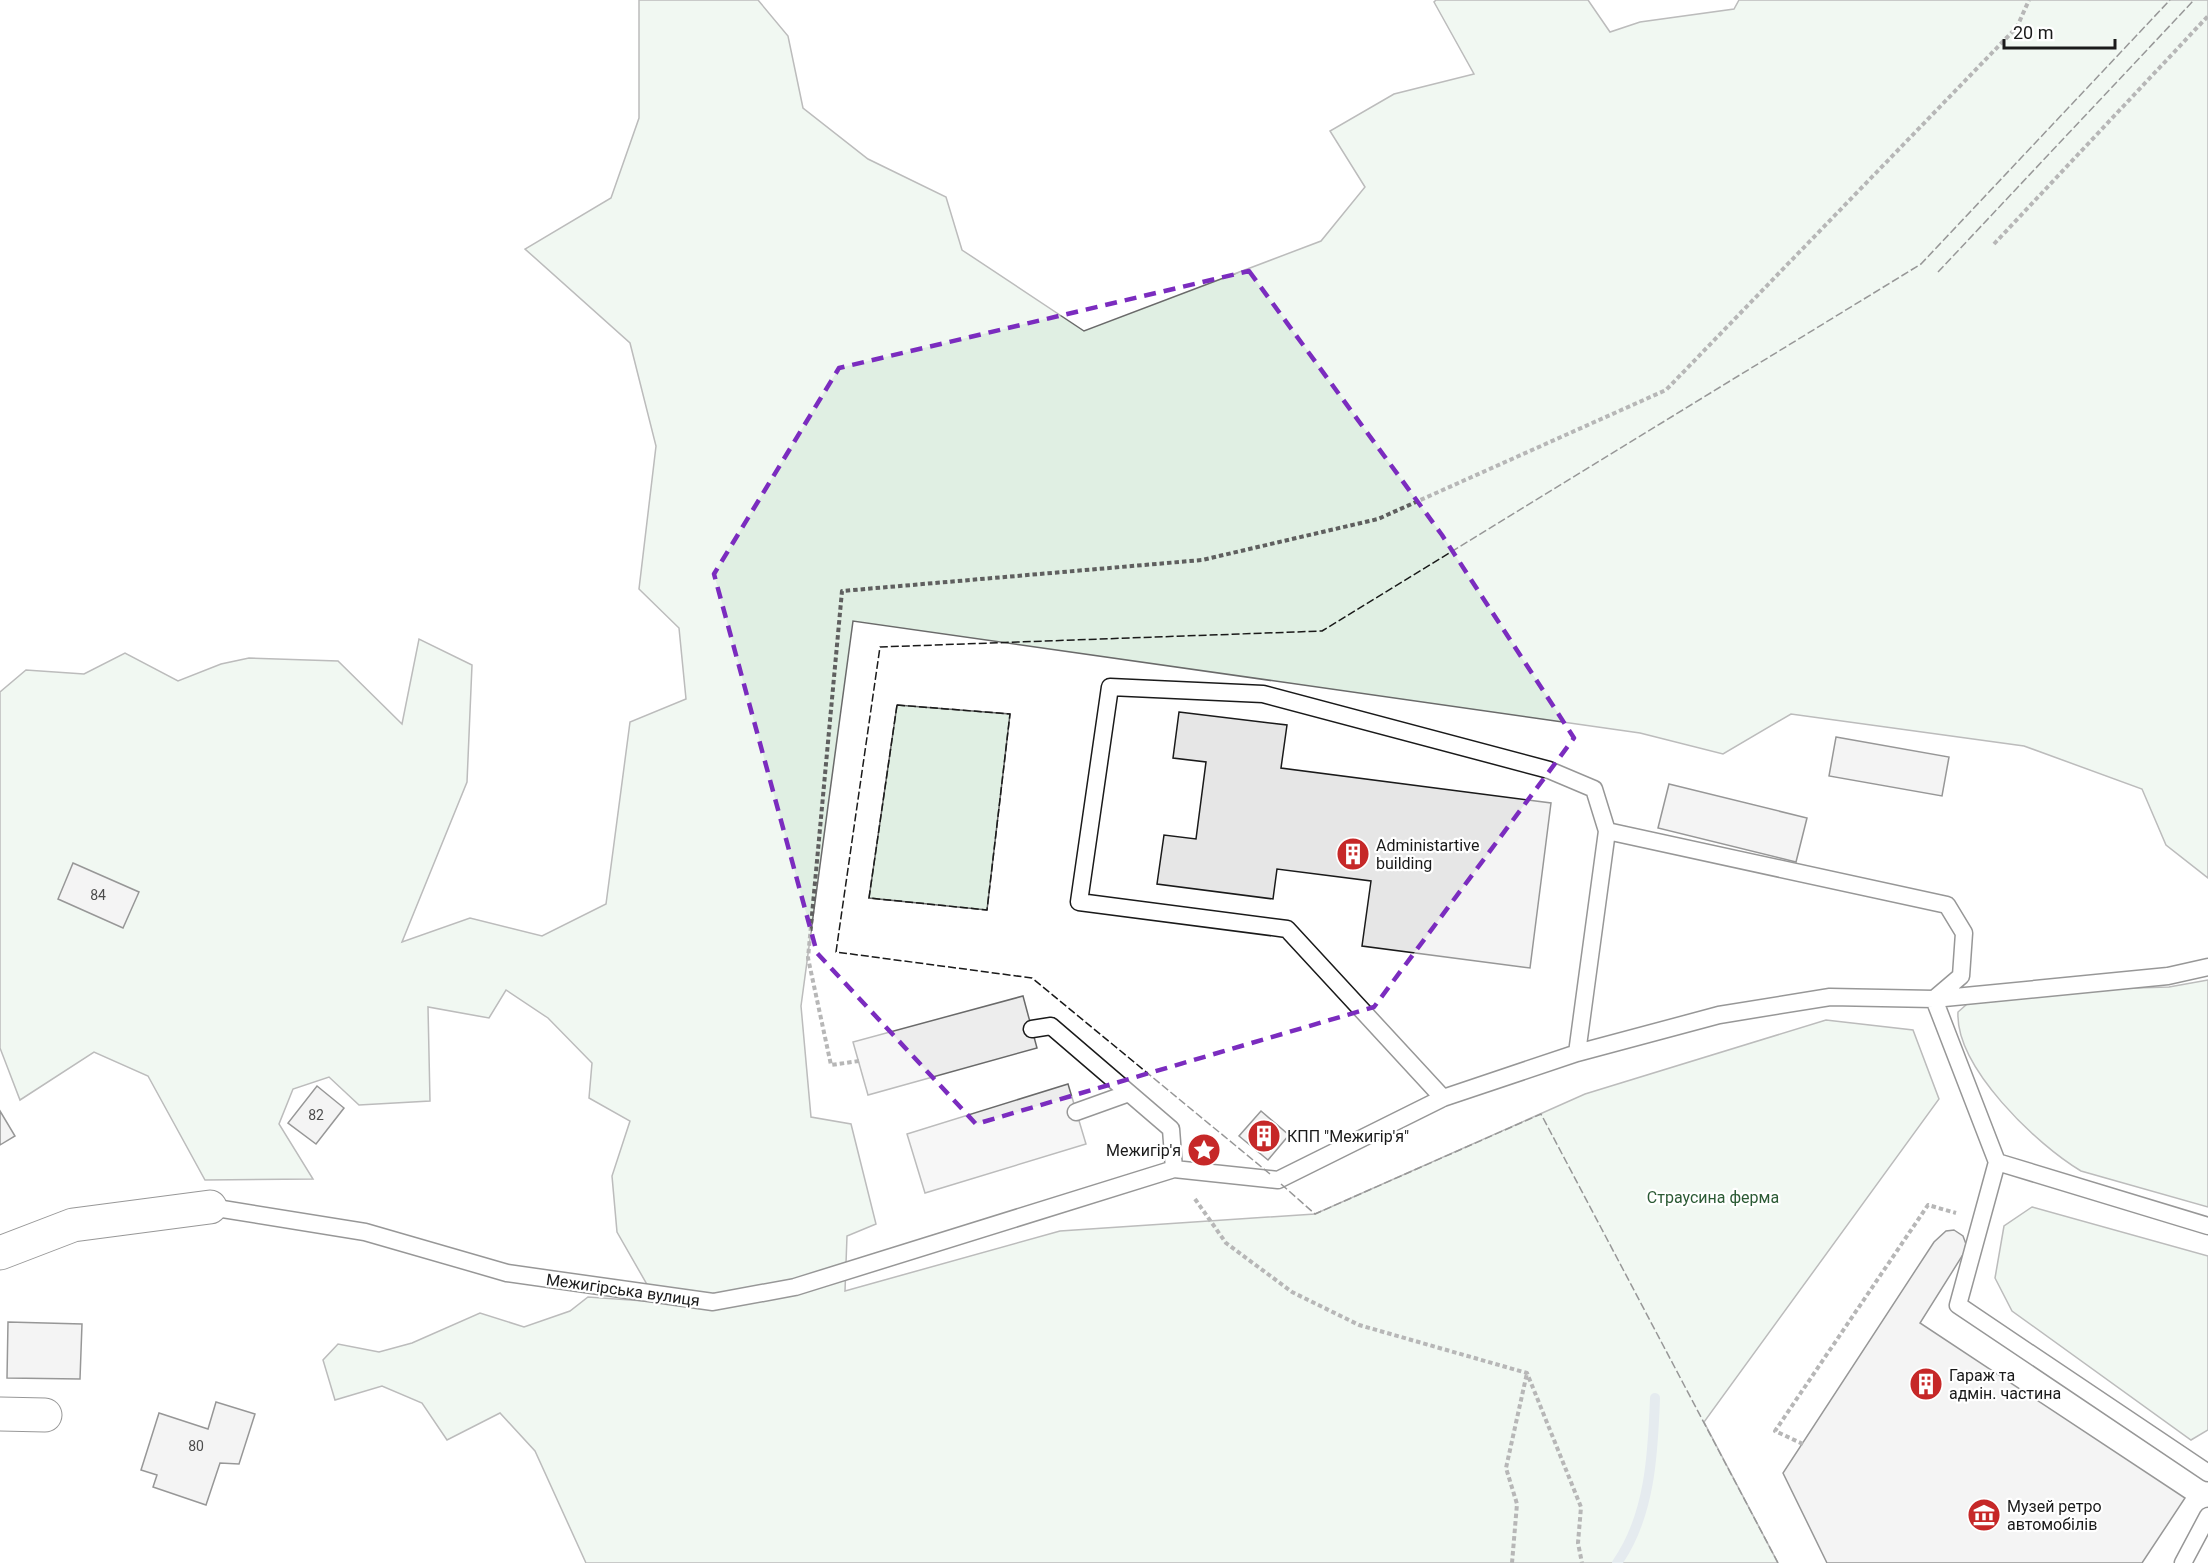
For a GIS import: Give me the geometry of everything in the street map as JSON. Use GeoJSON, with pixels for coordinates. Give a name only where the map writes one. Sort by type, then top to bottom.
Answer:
{"type":"FeatureCollection","features":[{"type":"Feature","properties":{"kind":"street","name":"Межигірська вулиця"},"geometry":{"type":"LineString","coordinates":[[0,1253],[73,1225],[210,1207]]}},
{"type":"Feature","properties":{"kind":"street"},"geometry":{"type":"LineString","coordinates":[[0,1414],[45,1415]]}},
{"type":"Feature","properties":{"kind":"lane"},"geometry":{"type":"LineString","coordinates":[[1577,1053],[1607,831],[1594,789],[1549,770],[1263,694],[1110,687],[1079,903],[1287,929],[1443,1098],[1577,1053],[1719,1015],[1830,997],[1934,999],[2168,976],[2208,967]]}},
{"type":"Feature","properties":{"kind":"lane"},"geometry":{"type":"LineString","coordinates":[[1607,831],[1947,905],[1964,933],[1961,976],[1934,999]]}},
{"type":"Feature","properties":{"kind":"lane"},"geometry":{"type":"LineString","coordinates":[[1934,999],[1997,1161],[1958,1305],[2208,1473]]}},
{"type":"Feature","properties":{"kind":"lane"},"geometry":{"type":"LineString","coordinates":[[1032,1029],[1051,1026],[1171,1129],[1174,1170]]}},
{"type":"Feature","properties":{"kind":"lane"},"geometry":{"type":"LineString","coordinates":[[1076,1112],[1129,1093]]}},
{"type":"Feature","properties":{"kind":"lane","name":"Межигірська вулиця"},"geometry":{"type":"LineString","coordinates":[[210,1207],[366,1232],[507,1273],[713,1302],[795,1287],[1174,1170],[1278,1180],[1443,1098]]}},
{"type":"Feature","properties":{"kind":"lane"},"geometry":{"type":"LineString","coordinates":[[1997,1161],[2208,1226]]}},
{"type":"Feature","properties":{"kind":"lane"},"geometry":{"type":"LineString","coordinates":[[2184,1563],[2208,1516]]}},
{"type":"Feature","properties":{"kind":"path"},"geometry":{"type":"LineString","coordinates":[[859,1061],[831,1065],[808,958],[842,591],[1202,560],[1378,519],[1666,390],[2017,27],[2029,0]]}},
{"type":"Feature","properties":{"kind":"path"},"geometry":{"type":"LineString","coordinates":[[1994,244],[2208,16]]}},
{"type":"Feature","properties":{"kind":"path"},"geometry":{"type":"LineString","coordinates":[[1174,1170],[1226,1244],[1292,1292],[1359,1325],[1527,1373]]}},
{"type":"Feature","properties":{"kind":"path"},"geometry":{"type":"LineString","coordinates":[[1803,1444],[1775,1431],[1928,1205],[1981,1221]]}},
{"type":"Feature","properties":{"kind":"path"},"geometry":{"type":"LineString","coordinates":[[1512,1563],[1517,1504],[1506,1468],[1527,1373]]}},
{"type":"Feature","properties":{"kind":"path"},"geometry":{"type":"LineString","coordinates":[[1527,1373],[1581,1507],[1578,1543],[1582,1563]]}},
{"type":"Feature","properties":{"kind":"highlighted area"},"geometry":{"type":"Polygon","coordinates":[[[1249,271],[1442,535],[1574,738],[1374,1007],[976,1124],[817,953],[714,574],[839,368],[1249,271]]]}},
{"type":"Feature","properties":{"kind":"green space","name":"Страусина ферма"},"geometry":{"type":"Polygon","coordinates":[[[639,0],[758,0],[788,36],[803,108],[868,159],[946,197],[962,250],[1084,331],[1321,241],[1365,187],[1330,131],[1394,94],[1474,74],[1434,2],[1436,0],[1588,0],[1610,32],[1640,22],[1734,9],[1739,0],[2208,0],[2208,878],[2166,845],[2142,789],[2024,746],[1791,714],[1723,754],[1640,733],[853,621],[801,1006],[811,1117],[851,1124],[876,1224],[847,1236],[845,1291],[1060,1231],[1315,1214],[1585,1094],[1826,1020],[1913,1030],[1939,1099],[1704,1422],[1778,1563],[586,1563],[535,1451],[500,1413],[447,1440],[422,1403],[382,1386],[335,1400],[323,1360],[338,1344],[379,1352],[412,1343],[480,1313],[524,1327],[570,1311],[588,1297],[657,1302],[617,1232],[612,1176],[630,1121],[589,1098],[592,1063],[548,1018],[506,990],[489,1018],[428,1007],[430,1101],[359,1105],[329,1077],[293,1089],[279,1124],[313,1179],[205,1180],[148,1076],[94,1052],[20,1100],[0,1048],[0,692],[26,670],[84,674],[125,653],[178,681],[221,664],[249,658],[338,661],[402,724],[419,639],[472,665],[467,782],[402,942],[470,918],[542,936],[606,904],[630,722],[686,699],[679,628],[639,589],[656,446],[630,343],[525,249],[611,198],[639,118],[639,0]]]}},
{"type":"Feature","properties":{"kind":"green space"},"geometry":{"type":"Polygon","coordinates":[[[897,705],[1010,714],[987,910],[869,898],[897,705]]]}},
{"type":"Feature","properties":{"kind":"green space"},"geometry":{"type":"Polygon","coordinates":[[[2208,980],[2208,1207],[2081,1171],[2063,1159],[2022,1124],[1984,1080],[1961,1034],[1958,1012],[1975,997],[2001,992],[2169,987],[2208,980]]]}},
{"type":"Feature","properties":{"kind":"green space"},"geometry":{"type":"Polygon","coordinates":[[[2032,1207],[2208,1256],[2208,1430],[2191,1440],[2012,1311],[1995,1278],[2004,1226],[2032,1207]]]}},
{"type":"Feature","properties":{"kind":"shaded area"},"geometry":{"type":"Polygon","coordinates":[[[1023,996],[1037,1048],[868,1095],[853,1042],[1023,996]]]}},
{"type":"Feature","properties":{"kind":"shaded area"},"geometry":{"type":"Polygon","coordinates":[[[1068,1084],[1086,1144],[925,1193],[907,1134],[1068,1084]]]}},
{"type":"Feature","properties":{"kind":"building","name":"Administartive building"},"geometry":{"type":"Polygon","coordinates":[[[1179,712],[1287,725],[1281,768],[1551,803],[1530,968],[1362,946],[1371,881],[1277,869],[1273,899],[1157,884],[1164,835],[1196,839],[1206,762],[1173,758],[1179,712]]]}},
{"type":"Feature","properties":{"kind":"building"},"geometry":{"type":"Polygon","coordinates":[[[1836,737],[1949,757],[1942,796],[1829,776],[1836,737]]]}},
{"type":"Feature","properties":{"kind":"building"},"geometry":{"type":"Polygon","coordinates":[[[1669,784],[1807,818],[1796,862],[1658,828],[1669,784]]]}},
{"type":"Feature","properties":{"kind":"building"},"geometry":{"type":"Polygon","coordinates":[[[73,863],[139,892],[123,928],[58,899],[73,863]]]}},
{"type":"Feature","properties":{"kind":"building"},"geometry":{"type":"Polygon","coordinates":[[[317,1086],[344,1108],[316,1144],[288,1123],[317,1086]]]}},
{"type":"Feature","properties":{"kind":"building"},"geometry":{"type":"Polygon","coordinates":[[[0,1111],[15,1136],[0,1145],[0,1111]]]}},
{"type":"Feature","properties":{"kind":"building","name":"КПП \"Межигір'я\""},"geometry":{"type":"Polygon","coordinates":[[[1261,1111],[1289,1135],[1268,1160],[1239,1136],[1261,1111]]]}},
{"type":"Feature","properties":{"kind":"building","name":"Гараж та адмін. частина"},"geometry":{"type":"Polygon","coordinates":[[[1954,1230],[1963,1236],[1966,1244],[1964,1253],[1920,1323],[2185,1498],[2142,1563],[1827,1563],[1783,1473],[1934,1242],[1946,1231],[1954,1230]]]}},
{"type":"Feature","properties":{"kind":"building"},"geometry":{"type":"Polygon","coordinates":[[[8,1322],[82,1324],[80,1379],[7,1378],[8,1322]]]}},
{"type":"Feature","properties":{"kind":"building"},"geometry":{"type":"Polygon","coordinates":[[[216,1402],[255,1414],[239,1464],[220,1463],[206,1505],[153,1487],[157,1475],[141,1470],[159,1413],[208,1429],[216,1402]]]}},
{"type":"Feature","properties":{"kind":"waterway"},"geometry":{"type":"LineString","coordinates":[[1617,1563],[1637,1525],[1648,1484],[1655,1398]]}},
{"type":"Feature","properties":{"kind":"fence"},"geometry":{"type":"LineString","coordinates":[[1270,1174],[1032,978],[836,952],[880,647],[1322,631],[1921,264],[2170,0]]}},
{"type":"Feature","properties":{"kind":"fence"},"geometry":{"type":"LineString","coordinates":[[1938,272],[2194,0]]}},
{"type":"Feature","properties":{"kind":"fence"},"geometry":{"type":"LineString","coordinates":[[897,705],[1010,714],[987,910],[869,898],[897,705]]}},
{"type":"Feature","properties":{"kind":"fence"},"geometry":{"type":"LineString","coordinates":[[1281,1184],[1315,1214],[1541,1114],[1778,1563]]}},
{"type":"Feature","properties":{"kind":"place","name":"Administartive building"},"geometry":{"type":"Point","coordinates":[1353,854]}},
{"type":"Feature","properties":{"kind":"place","name":"КПП \"Межигір'я\""},"geometry":{"type":"Point","coordinates":[1264,1136]}},
{"type":"Feature","properties":{"kind":"place","name":"Межигір'я"},"geometry":{"type":"Point","coordinates":[1204,1150]}},
{"type":"Feature","properties":{"kind":"place","name":"Гараж та адмін. частина"},"geometry":{"type":"Point","coordinates":[1926,1384]}},
{"type":"Feature","properties":{"kind":"place","name":"Музей ретро автомобілів"},"geometry":{"type":"Point","coordinates":[1984,1515]}}]}
